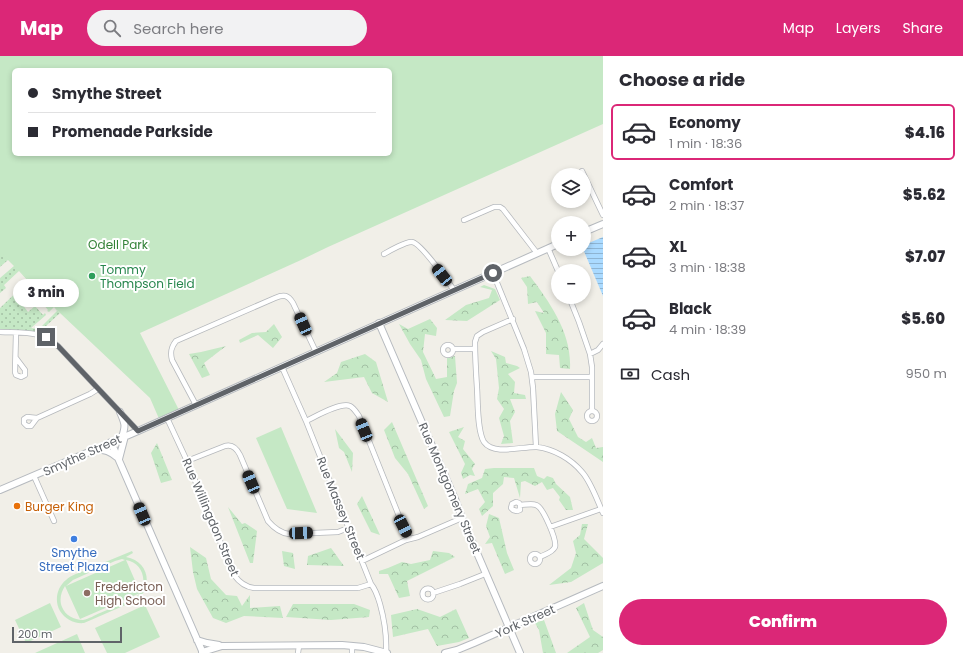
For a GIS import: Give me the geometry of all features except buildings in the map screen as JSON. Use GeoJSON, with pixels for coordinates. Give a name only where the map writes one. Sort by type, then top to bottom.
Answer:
{"type":"FeatureCollection","features":[{"type":"Feature","properties":{"kind":"street"},"geometry":{"type":"LineString","coordinates":[[591,190],[603,215]]}},
{"type":"Feature","properties":{"kind":"street"},"geometry":{"type":"LineString","coordinates":[[464,220],[494,207],[500,207],[504,209],[536,253]]}},
{"type":"Feature","properties":{"kind":"street"},"geometry":{"type":"LineString","coordinates":[[591,229],[603,224]]}},
{"type":"Feature","properties":{"kind":"street"},"geometry":{"type":"LineString","coordinates":[[384,254],[411,241],[416,243],[454,290]]}},
{"type":"Feature","properties":{"kind":"street","name":"Smythe Street"},"geometry":{"type":"LineString","coordinates":[[0,490],[123,436],[138,431],[551,247]]}},
{"type":"Feature","properties":{"kind":"street"},"geometry":{"type":"LineString","coordinates":[[548,248],[555,264]]}},
{"type":"Feature","properties":{"kind":"street"},"geometry":{"type":"LineString","coordinates":[[493,273],[513,319],[532,377],[536,447]]}},
{"type":"Feature","properties":{"kind":"street"},"geometry":{"type":"LineString","coordinates":[[196,405],[172,360],[172,347],[176,341],[273,299],[284,296],[290,298],[293,303],[316,352]]}},
{"type":"Feature","properties":{"kind":"street"},"geometry":{"type":"LineString","coordinates":[[572,304],[590,354],[592,367],[592,410]]}},
{"type":"Feature","properties":{"kind":"street"},"geometry":{"type":"LineString","coordinates":[[513,319],[477,336],[475,342],[479,418],[481,435],[484,442],[493,449],[536,447],[547,449],[567,458],[583,472],[602,511],[550,527]]}},
{"type":"Feature","properties":{"kind":"street","name":"Rue Montgomery Street"},"geometry":{"type":"LineString","coordinates":[[379,323],[520,653]]}},
{"type":"Feature","properties":{"kind":"street"},"geometry":{"type":"LineString","coordinates":[[0,332],[38,334],[53,341],[138,431]]}},
{"type":"Feature","properties":{"kind":"street"},"geometry":{"type":"LineString","coordinates":[[16,333],[16,358]]}},
{"type":"Feature","properties":{"kind":"street"},"geometry":{"type":"LineString","coordinates":[[590,354],[598,350],[603,344]]}},
{"type":"Feature","properties":{"kind":"street"},"geometry":{"type":"LineString","coordinates":[[453,349],[475,349]]}},
{"type":"Feature","properties":{"kind":"street","name":"Rue Massey Street"},"geometry":{"type":"LineString","coordinates":[[282,367],[306,421],[371,584],[375,590],[385,622],[387,637],[386,653]]}},
{"type":"Feature","properties":{"kind":"street"},"geometry":{"type":"LineString","coordinates":[[532,377],[591,377]]}},
{"type":"Feature","properties":{"kind":"street"},"geometry":{"type":"LineString","coordinates":[[37,418],[98,389]]}},
{"type":"Feature","properties":{"kind":"street"},"geometry":{"type":"LineString","coordinates":[[306,421],[345,405],[350,406],[355,410],[359,416],[409,539]]}},
{"type":"Feature","properties":{"kind":"street"},"geometry":{"type":"LineString","coordinates":[[119,459],[125,428],[120,412]]}},
{"type":"Feature","properties":{"kind":"street","name":"Rue Willingdon Street"},"geometry":{"type":"LineString","coordinates":[[167,418],[187,461],[234,575],[238,580],[250,588],[358,588],[371,584]]}},
{"type":"Feature","properties":{"kind":"street"},"geometry":{"type":"LineString","coordinates":[[111,442],[203,653],[222,646]]}},
{"type":"Feature","properties":{"kind":"street"},"geometry":{"type":"LineString","coordinates":[[187,461],[228,445],[236,448],[268,521],[276,529],[283,533],[289,534],[338,532],[348,528]]}},
{"type":"Feature","properties":{"kind":"street"},"geometry":{"type":"LineString","coordinates":[[96,448],[113,453],[119,459]]}},
{"type":"Feature","properties":{"kind":"street"},"geometry":{"type":"LineString","coordinates":[[34,476],[54,521]]}},
{"type":"Feature","properties":{"kind":"street"},"geometry":{"type":"LineString","coordinates":[[520,505],[533,504],[539,506],[543,511],[550,527],[556,543],[555,548],[550,553],[540,557]]}},
{"type":"Feature","properties":{"kind":"street"},"geometry":{"type":"LineString","coordinates":[[362,561],[409,539],[431,532],[462,518]]}},
{"type":"Feature","properties":{"kind":"street"},"geometry":{"type":"LineString","coordinates":[[433,593],[453,587],[485,574]]}},
{"type":"Feature","properties":{"kind":"street","name":"York Street"},"geometry":{"type":"LineString","coordinates":[[445,653],[458,651],[603,586]]}},
{"type":"Feature","properties":{"kind":"street"},"geometry":{"type":"LineString","coordinates":[[197,640],[222,646],[352,646],[368,648],[386,653]]}},
{"type":"Feature","properties":{"kind":"street"},"geometry":{"type":"LineString","coordinates":[[214,653],[222,646]]}},
{"type":"Feature","properties":{"kind":"street"},"geometry":{"type":"LineString","coordinates":[[298,646],[298,653]]}},
{"type":"Feature","properties":{"kind":"street"},"geometry":{"type":"LineString","coordinates":[[352,646],[352,653]]}},
{"type":"Feature","properties":{"kind":"green space","name":"Odell Park"},"geometry":{"type":"Polygon","coordinates":[[[0,56],[603,56],[603,124],[140,333],[180,412],[160,421],[150,398],[60,313],[0,250],[0,56]]]}},
{"type":"Feature","properties":{"kind":"green space"},"geometry":{"type":"Polygon","coordinates":[[[0,249],[60,313],[46,326],[42,332],[0,329],[0,308],[28,281],[19,271],[4,285],[6,288],[0,293],[0,278],[14,266],[8,260],[0,267],[0,249]],[[21,293],[15,298],[28,312],[35,306],[43,315],[45,313],[46,315],[31,328],[39,329],[57,311],[54,307],[49,312],[47,311],[48,310],[36,296],[29,302],[21,293]]]}},
{"type":"Feature","properties":{"kind":"green space"},"geometry":{"type":"Polygon","coordinates":[[[530,276],[558,319],[567,343],[570,356],[570,369],[560,368],[559,355],[546,354],[546,333],[535,311],[544,313],[537,302],[528,304],[527,287],[521,278],[530,276]]]}},
{"type":"Feature","properties":{"kind":"green space"},"geometry":{"type":"Polygon","coordinates":[[[484,285],[495,289],[500,300],[467,321],[445,320],[466,305],[489,298],[492,290],[480,287],[484,285]]]}},
{"type":"Feature","properties":{"kind":"green space"},"geometry":{"type":"Polygon","coordinates":[[[430,319],[437,328],[436,336],[425,334],[423,352],[436,379],[447,377],[447,358],[455,356],[457,383],[454,391],[450,416],[444,417],[426,379],[421,360],[399,324],[408,329],[430,319]]]}},
{"type":"Feature","properties":{"kind":"green space"},"geometry":{"type":"Polygon","coordinates":[[[274,324],[282,337],[273,348],[258,335],[240,343],[239,340],[252,333],[266,332],[274,324]]]}},
{"type":"Feature","properties":{"kind":"green space"},"geometry":{"type":"Polygon","coordinates":[[[226,346],[204,363],[210,375],[202,378],[189,354],[226,346]]]}},
{"type":"Feature","properties":{"kind":"green space"},"geometry":{"type":"Polygon","coordinates":[[[491,351],[505,357],[506,363],[520,368],[508,374],[515,382],[514,393],[525,395],[526,399],[510,399],[515,412],[510,421],[513,443],[501,444],[504,436],[499,418],[504,409],[497,399],[499,388],[496,359],[491,351]]]}},
{"type":"Feature","properties":{"kind":"green space"},"geometry":{"type":"Polygon","coordinates":[[[365,354],[376,362],[388,402],[372,393],[364,377],[324,382],[337,373],[341,362],[365,354]]]}},
{"type":"Feature","properties":{"kind":"green space"},"geometry":{"type":"Polygon","coordinates":[[[561,392],[573,410],[569,419],[578,437],[586,442],[592,438],[596,448],[603,447],[603,462],[557,431],[555,414],[561,392]]]}},
{"type":"Feature","properties":{"kind":"green space"},"geometry":{"type":"Polygon","coordinates":[[[392,422],[428,506],[424,509],[408,474],[395,458],[384,430],[392,422]]]}},
{"type":"Feature","properties":{"kind":"green space"},"geometry":{"type":"Polygon","coordinates":[[[281,427],[317,513],[287,509],[256,438],[281,427]]]}},
{"type":"Feature","properties":{"kind":"green space"},"geometry":{"type":"Polygon","coordinates":[[[464,427],[458,437],[465,441],[463,449],[475,464],[472,469],[475,476],[470,475],[463,479],[461,473],[465,464],[449,432],[464,427]]]}},
{"type":"Feature","properties":{"kind":"green space"},"geometry":{"type":"Polygon","coordinates":[[[335,429],[353,453],[352,472],[344,452],[339,448],[335,429]]]}},
{"type":"Feature","properties":{"kind":"green space"},"geometry":{"type":"Polygon","coordinates":[[[157,443],[172,480],[161,483],[151,453],[157,443]]]}},
{"type":"Feature","properties":{"kind":"green space"},"geometry":{"type":"Polygon","coordinates":[[[534,468],[537,476],[544,479],[547,476],[553,478],[556,484],[570,497],[573,510],[566,510],[559,500],[560,497],[553,488],[547,490],[542,482],[535,486],[525,481],[521,482],[520,498],[514,478],[504,477],[503,484],[493,493],[493,506],[482,516],[479,509],[485,502],[478,489],[465,494],[468,484],[482,478],[485,469],[534,468]]]}},
{"type":"Feature","properties":{"kind":"green space"},"geometry":{"type":"Polygon","coordinates":[[[362,496],[380,535],[371,532],[357,504],[362,496]]]}},
{"type":"Feature","properties":{"kind":"green space"},"geometry":{"type":"Polygon","coordinates":[[[228,507],[242,524],[245,523],[257,531],[253,563],[250,563],[228,507]]]}},
{"type":"Feature","properties":{"kind":"green space"},"geometry":{"type":"Polygon","coordinates":[[[489,514],[499,518],[507,553],[514,570],[505,574],[492,543],[485,544],[490,537],[486,526],[489,514]]]}},
{"type":"Feature","properties":{"kind":"green space"},"geometry":{"type":"Polygon","coordinates":[[[582,524],[588,524],[584,539],[603,558],[603,563],[571,582],[549,585],[571,568],[576,553],[573,541],[580,535],[582,524]]]}},
{"type":"Feature","properties":{"kind":"green space"},"geometry":{"type":"Polygon","coordinates":[[[190,547],[206,558],[211,579],[226,595],[237,596],[242,606],[250,595],[250,608],[280,606],[283,618],[244,616],[226,623],[213,618],[197,589],[190,547]]]}},
{"type":"Feature","properties":{"kind":"green space"},"geometry":{"type":"Polygon","coordinates":[[[331,548],[344,566],[307,565],[308,556],[331,548]]]}},
{"type":"Feature","properties":{"kind":"green space"},"geometry":{"type":"Polygon","coordinates":[[[132,551],[133,553],[126,557],[133,559],[144,568],[147,581],[146,588],[137,600],[84,623],[73,622],[64,616],[58,607],[57,594],[60,586],[68,578],[132,551]],[[122,559],[73,580],[66,586],[125,560],[122,559]],[[126,560],[140,592],[143,582],[142,572],[136,564],[126,560]],[[65,586],[62,593],[61,604],[63,610],[76,619],[83,620],[128,601],[140,593],[80,619],[65,586]]]}},
{"type":"Feature","properties":{"kind":"green space"},"geometry":{"type":"Polygon","coordinates":[[[282,551],[293,553],[295,569],[284,566],[282,551]]]}},
{"type":"Feature","properties":{"kind":"green space"},"geometry":{"type":"Polygon","coordinates":[[[433,551],[449,553],[455,557],[407,581],[410,596],[399,598],[388,574],[379,574],[379,571],[402,562],[411,564],[430,560],[433,551]]]}},
{"type":"Feature","properties":{"kind":"green space"},"geometry":{"type":"Polygon","coordinates":[[[50,603],[61,627],[26,643],[15,620],[50,603]]]}},
{"type":"Feature","properties":{"kind":"green space"},"geometry":{"type":"Polygon","coordinates":[[[584,603],[593,630],[603,637],[603,650],[598,653],[567,653],[590,637],[576,608],[584,603]]]}},
{"type":"Feature","properties":{"kind":"green space"},"geometry":{"type":"Polygon","coordinates":[[[293,604],[354,604],[370,610],[369,617],[331,620],[286,617],[293,604]]]}},
{"type":"Feature","properties":{"kind":"green space"},"geometry":{"type":"Polygon","coordinates":[[[145,605],[160,637],[125,653],[107,653],[95,628],[145,605]]]}},
{"type":"Feature","properties":{"kind":"green space"},"geometry":{"type":"Polygon","coordinates":[[[417,609],[440,617],[456,609],[469,638],[459,642],[437,646],[428,629],[393,637],[391,615],[417,609]]]}},
{"type":"Feature","properties":{"kind":"green space"},"geometry":{"type":"Polygon","coordinates":[[[544,620],[556,653],[543,653],[539,630],[535,623],[544,620]]]}},
{"type":"Feature","properties":{"kind":"green space"},"geometry":{"type":"Polygon","coordinates":[[[77,634],[85,653],[35,653],[77,634]]]}},
{"type":"Feature","properties":{"kind":"water"},"geometry":{"type":"Polygon","coordinates":[[[603,237],[603,296],[591,268],[591,264],[589,264],[586,256],[591,256],[591,242],[603,237]]]}},
{"type":"Feature","properties":{"kind":"place","name":"Tommy Thompson Field"},"geometry":{"type":"Point","coordinates":[92,276]}},
{"type":"Feature","properties":{"kind":"place","name":"Burger King"},"geometry":{"type":"Point","coordinates":[17,506]}},
{"type":"Feature","properties":{"kind":"place","name":"Smythe Street Plaza"},"geometry":{"type":"Point","coordinates":[74,539]}},
{"type":"Feature","properties":{"kind":"place","name":"Fredericton High School"},"geometry":{"type":"Point","coordinates":[87,593]}},
{"type":"Feature","properties":{"kind":"route"},"geometry":{"type":"LineString","coordinates":[[46,337],[58,346],[138,431],[493,273]]}}]}
